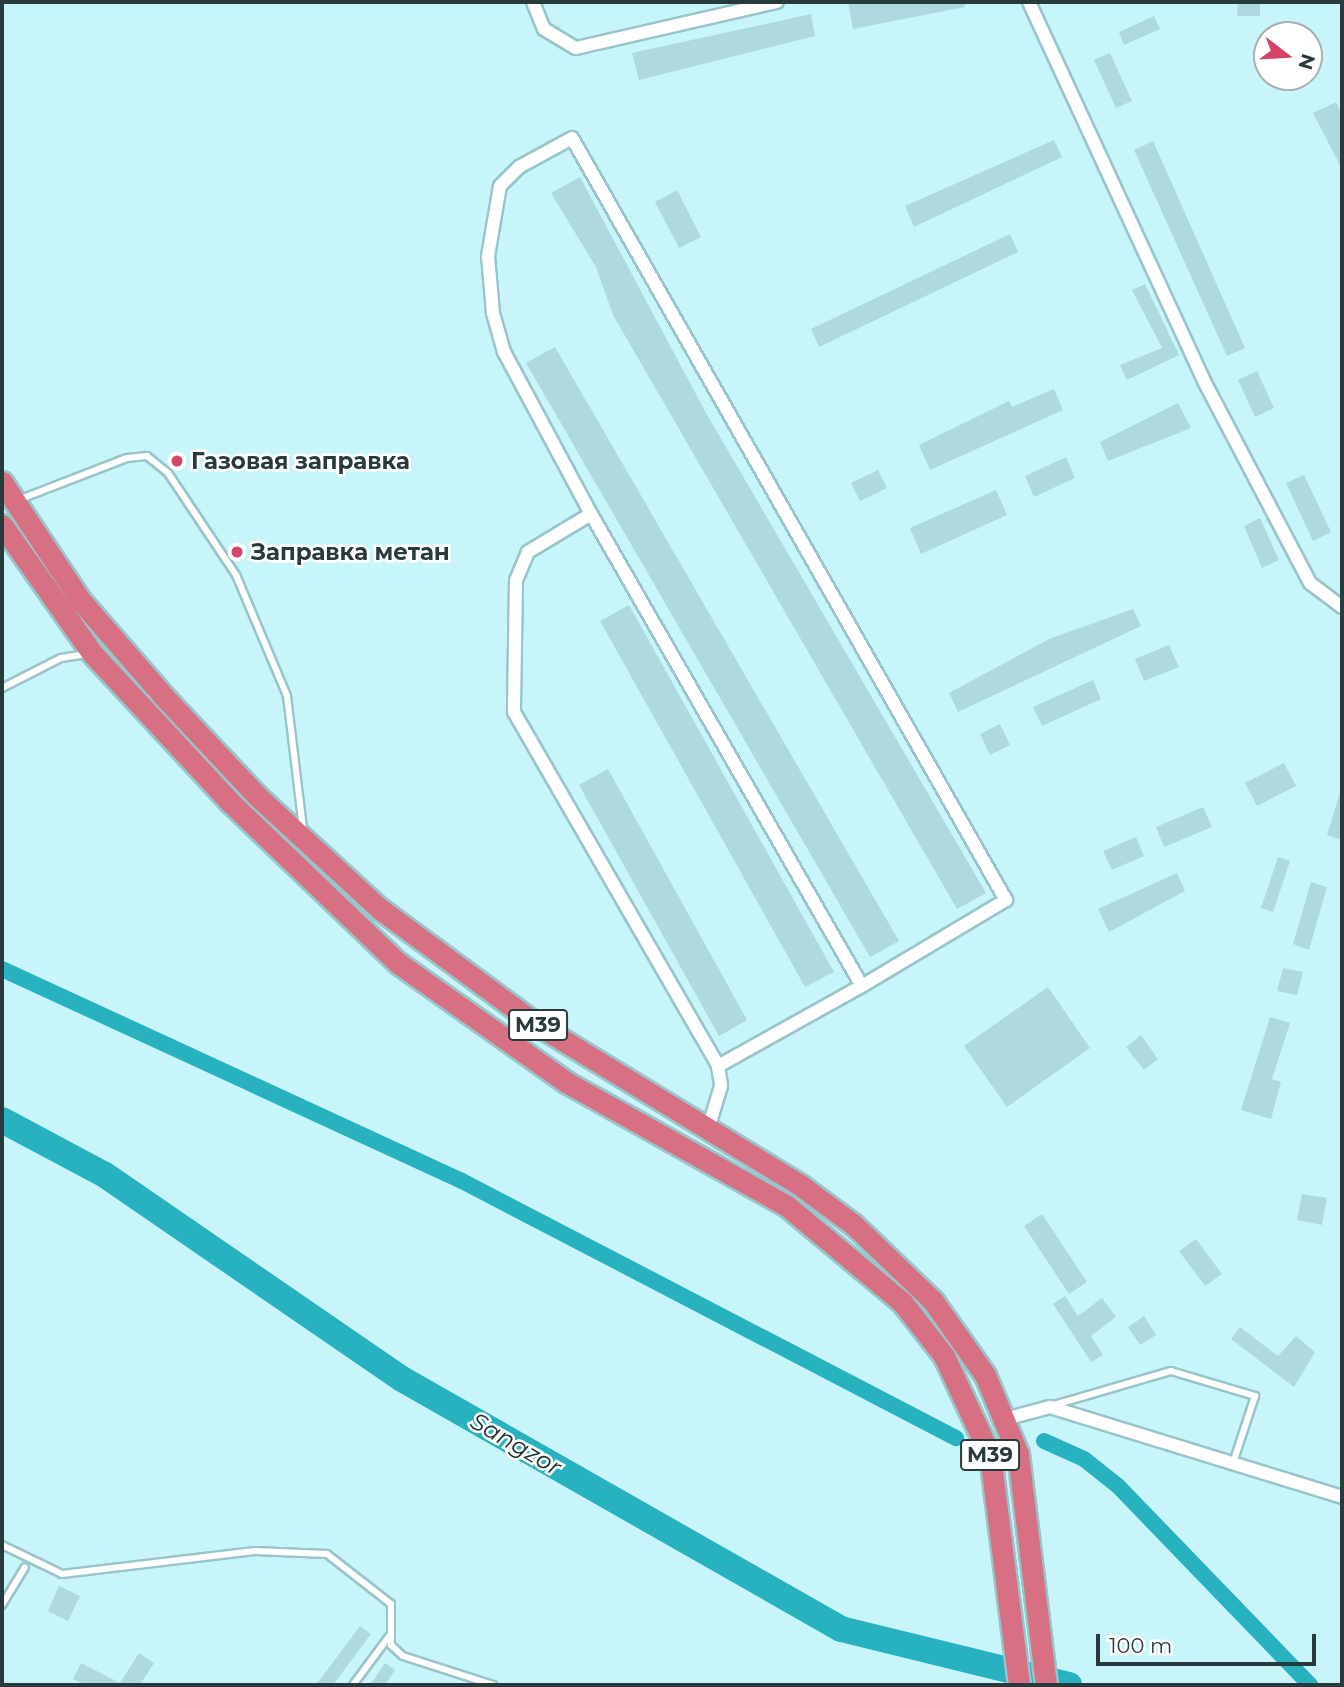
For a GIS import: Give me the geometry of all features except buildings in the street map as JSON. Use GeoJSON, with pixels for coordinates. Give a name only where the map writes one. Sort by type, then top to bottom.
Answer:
{"type":"FeatureCollection","features":[{"type":"Feature","properties":{"kind":"highway","name":"M39"},"geometry":{"type":"LineString","coordinates":[[2,482],[13,504],[80,600],[304,841],[446,962],[581,1052],[800,1185],[897,1263],[962,1338],[1005,1419],[1018,1454],[1035,1561],[1046,1685]]}},
{"type":"Feature","properties":{"kind":"highway","name":"M39"},"geometry":{"type":"LineString","coordinates":[[2,525],[93,653],[347,917],[486,1030],[566,1082],[787,1206],[902,1302],[944,1356],[979,1424],[998,1485],[1019,1685]]}},
{"type":"Feature","properties":{"kind":"highway"},"geometry":{"type":"LineString","coordinates":[[566,1082],[583,1072],[581,1052]]}},
{"type":"Feature","properties":{"kind":"street"},"geometry":{"type":"LineString","coordinates":[[533,2],[544,29],[576,48],[777,2]]}},
{"type":"Feature","properties":{"kind":"street"},"geometry":{"type":"LineString","coordinates":[[1029,2],[1204,382],[1310,583],[1342,607]]}},
{"type":"Feature","properties":{"kind":"street"},"geometry":{"type":"LineString","coordinates":[[718,1066],[862,986],[1006,900],[572,138],[519,167],[500,186],[488,256],[493,313],[504,352],[591,514],[862,986]]}},
{"type":"Feature","properties":{"kind":"street"},"geometry":{"type":"LineString","coordinates":[[591,514],[528,552],[520,564],[514,712],[718,1066],[721,1086],[708,1129]]}},
{"type":"Feature","properties":{"kind":"street"},"geometry":{"type":"LineString","coordinates":[[1005,1419],[1050,1406],[1232,1465],[1342,1497]]}},
{"type":"Feature","properties":{"kind":"lane"},"geometry":{"type":"LineString","coordinates":[[13,504],[127,458],[147,456],[168,473],[236,575],[287,696],[304,841]]}},
{"type":"Feature","properties":{"kind":"lane"},"geometry":{"type":"LineString","coordinates":[[2,688],[61,658],[93,653]]}},
{"type":"Feature","properties":{"kind":"lane"},"geometry":{"type":"LineString","coordinates":[[1050,1406],[1171,1371],[1255,1396],[1232,1465]]}},
{"type":"Feature","properties":{"kind":"lane"},"geometry":{"type":"LineString","coordinates":[[2,1545],[62,1574],[255,1551],[327,1554],[391,1604],[390,1635],[403,1656],[493,1685]]}},
{"type":"Feature","properties":{"kind":"lane"},"geometry":{"type":"LineString","coordinates":[[2,1605],[25,1567]]}},
{"type":"Feature","properties":{"kind":"lane"},"geometry":{"type":"LineString","coordinates":[[353,1685],[390,1635]]}},
{"type":"Feature","properties":{"kind":"waterway"},"geometry":{"type":"LineString","coordinates":[[2,969],[462,1181],[956,1438]]}},
{"type":"Feature","properties":{"kind":"waterway","name":"Sangzor"},"geometry":{"type":"LineString","coordinates":[[2,1120],[105,1175],[402,1379],[841,1629],[1069,1685]]}},
{"type":"Feature","properties":{"kind":"waterway"},"geometry":{"type":"LineString","coordinates":[[1044,1441],[1084,1459],[1118,1486],[1310,1685]]}},
{"type":"Feature","properties":{"kind":"place","name":"Газовая заправка"},"geometry":{"type":"Point","coordinates":[177,461]}},
{"type":"Feature","properties":{"kind":"place","name":"Заправка метан"},"geometry":{"type":"Point","coordinates":[237,552]}}]}
